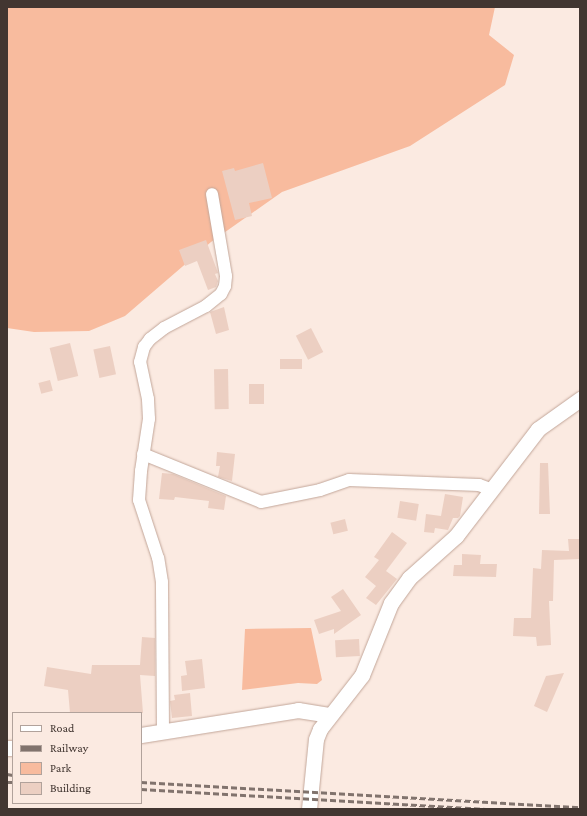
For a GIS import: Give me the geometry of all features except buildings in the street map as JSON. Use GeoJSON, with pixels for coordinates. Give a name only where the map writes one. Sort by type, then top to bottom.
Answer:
{"type":"FeatureCollection","features":[{"type":"Feature","properties":{"kind":"street"},"geometry":{"type":"LineString","coordinates":[[163,732],[162,582],[158,558],[139,500],[143,454],[149,419],[148,399],[140,362],[144,347],[164,328],[206,306],[221,294],[225,286],[226,276],[212,194]]}},
{"type":"Feature","properties":{"kind":"street"},"geometry":{"type":"LineString","coordinates":[[309,809],[316,739],[329,715],[362,675],[391,603],[400,589],[456,536],[493,490],[538,429],[580,399]]}},
{"type":"Feature","properties":{"kind":"street"},"geometry":{"type":"LineString","coordinates":[[143,454],[261,502],[320,490],[349,480],[479,485],[493,490]]}},
{"type":"Feature","properties":{"kind":"street"},"geometry":{"type":"LineString","coordinates":[[142,735],[298,710],[329,715]]}},
{"type":"Feature","properties":{"kind":"green space"},"geometry":{"type":"Polygon","coordinates":[[[7,7],[495,7],[489,35],[514,55],[505,85],[410,146],[282,192],[211,242],[125,316],[89,331],[34,332],[7,328],[7,7]]]}},
{"type":"Feature","properties":{"kind":"green space"},"geometry":{"type":"Polygon","coordinates":[[[311,628],[322,680],[317,684],[298,683],[242,690],[245,629],[311,628]]]}},
{"type":"Feature","properties":{"kind":"railway"},"geometry":{"type":"LineString","coordinates":[[7,774],[12,775]]}},
{"type":"Feature","properties":{"kind":"railway"},"geometry":{"type":"LineString","coordinates":[[7,782],[12,782]]}},
{"type":"Feature","properties":{"kind":"railway"},"geometry":{"type":"LineString","coordinates":[[142,782],[580,807]]}},
{"type":"Feature","properties":{"kind":"railway"},"geometry":{"type":"LineString","coordinates":[[142,789],[490,809]]}}]}
